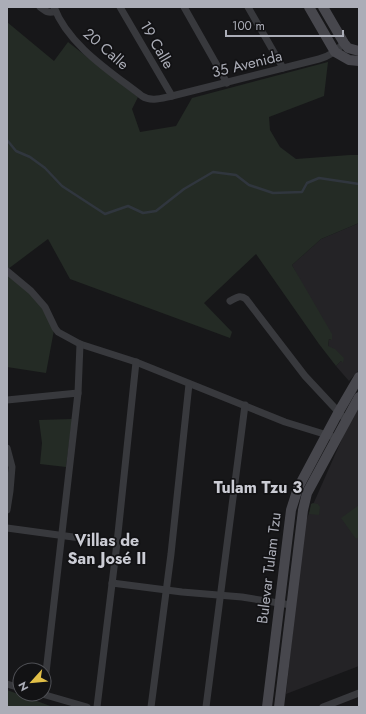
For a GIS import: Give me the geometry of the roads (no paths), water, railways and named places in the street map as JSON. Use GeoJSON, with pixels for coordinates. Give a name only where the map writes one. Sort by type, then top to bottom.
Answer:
{"type":"FeatureCollection","features":[{"type":"Feature","properties":{"kind":"main road"},"geometry":{"type":"LineString","coordinates":[[309,7],[335,52],[349,60],[359,61]]}},
{"type":"Feature","properties":{"kind":"main road"},"geometry":{"type":"LineString","coordinates":[[323,7],[346,45],[359,51]]}},
{"type":"Feature","properties":{"kind":"main road","name":"Bulevar Tulam Tzu"},"geometry":{"type":"LineString","coordinates":[[279,707],[303,510],[308,493],[332,436],[338,413],[359,377]]}},
{"type":"Feature","properties":{"kind":"main road","name":"Bulevar Tulam Tzu"},"geometry":{"type":"LineString","coordinates":[[267,707],[289,520],[294,500],[298,488],[332,436],[346,420],[359,397]]}},
{"type":"Feature","properties":{"kind":"main road"},"geometry":{"type":"LineString","coordinates":[[283,573],[295,576]]}},
{"type":"Feature","properties":{"kind":"street"},"geometry":{"type":"LineString","coordinates":[[40,7],[52,13],[54,9]]}},
{"type":"Feature","properties":{"kind":"street","name":"19 Calle"},"geometry":{"type":"LineString","coordinates":[[120,7],[172,96]]}},
{"type":"Feature","properties":{"kind":"street"},"geometry":{"type":"LineString","coordinates":[[184,7],[227,83]]}},
{"type":"Feature","properties":{"kind":"street"},"geometry":{"type":"LineString","coordinates":[[248,7],[283,68]]}},
{"type":"Feature","properties":{"kind":"street","name":"20 Calle"},"geometry":{"type":"LineString","coordinates":[[54,9],[66,31],[89,54],[146,99],[151,100]]}},
{"type":"Feature","properties":{"kind":"street","name":"35 Avenida"},"geometry":{"type":"LineString","coordinates":[[151,100],[227,83],[327,57],[346,45]]}},
{"type":"Feature","properties":{"kind":"street"},"geometry":{"type":"LineString","coordinates":[[7,271],[31,291],[45,307],[58,332],[80,344],[136,362],[286,422],[332,436]]}},
{"type":"Feature","properties":{"kind":"street"},"geometry":{"type":"LineString","coordinates":[[230,301],[238,296],[242,296],[246,299],[305,376],[346,420]]}},
{"type":"Feature","properties":{"kind":"street"},"geometry":{"type":"LineString","coordinates":[[47,662],[78,393],[80,344]]}},
{"type":"Feature","properties":{"kind":"street"},"geometry":{"type":"LineString","coordinates":[[97,707],[117,543],[136,362]]}},
{"type":"Feature","properties":{"kind":"street"},"geometry":{"type":"LineString","coordinates":[[151,707],[166,590],[189,384]]}},
{"type":"Feature","properties":{"kind":"street"},"geometry":{"type":"LineString","coordinates":[[7,400],[78,393]]}},
{"type":"Feature","properties":{"kind":"street"},"geometry":{"type":"LineString","coordinates":[[206,707],[245,405]]}},
{"type":"Feature","properties":{"kind":"street"},"geometry":{"type":"LineString","coordinates":[[7,448],[12,467],[7,510]]}},
{"type":"Feature","properties":{"kind":"street"},"geometry":{"type":"LineString","coordinates":[[7,528],[117,543]]}},
{"type":"Feature","properties":{"kind":"street"},"geometry":{"type":"LineString","coordinates":[[112,583],[280,602],[291,605]]}},
{"type":"Feature","properties":{"kind":"street"},"geometry":{"type":"LineString","coordinates":[[323,707],[359,693]]}},
{"type":"Feature","properties":{"kind":"street"},"geometry":{"type":"LineString","coordinates":[[52,697],[87,707]]}},
{"type":"Feature","properties":{"kind":"waterway"},"geometry":{"type":"LineString","coordinates":[[7,140],[16,151],[30,157],[45,168],[62,186],[105,214],[128,206],[143,213],[156,211],[184,189],[213,172],[236,175],[249,185],[273,193],[302,192],[307,183],[319,178],[359,184]]}},
{"type":"Feature","properties":{"kind":"district","name":"Tulam Tzu 3"},"geometry":{"type":"Point","coordinates":[258,487]}},
{"type":"Feature","properties":{"kind":"district","name":"Villas de San José II"},"geometry":{"type":"Point","coordinates":[107,549]}}]}
